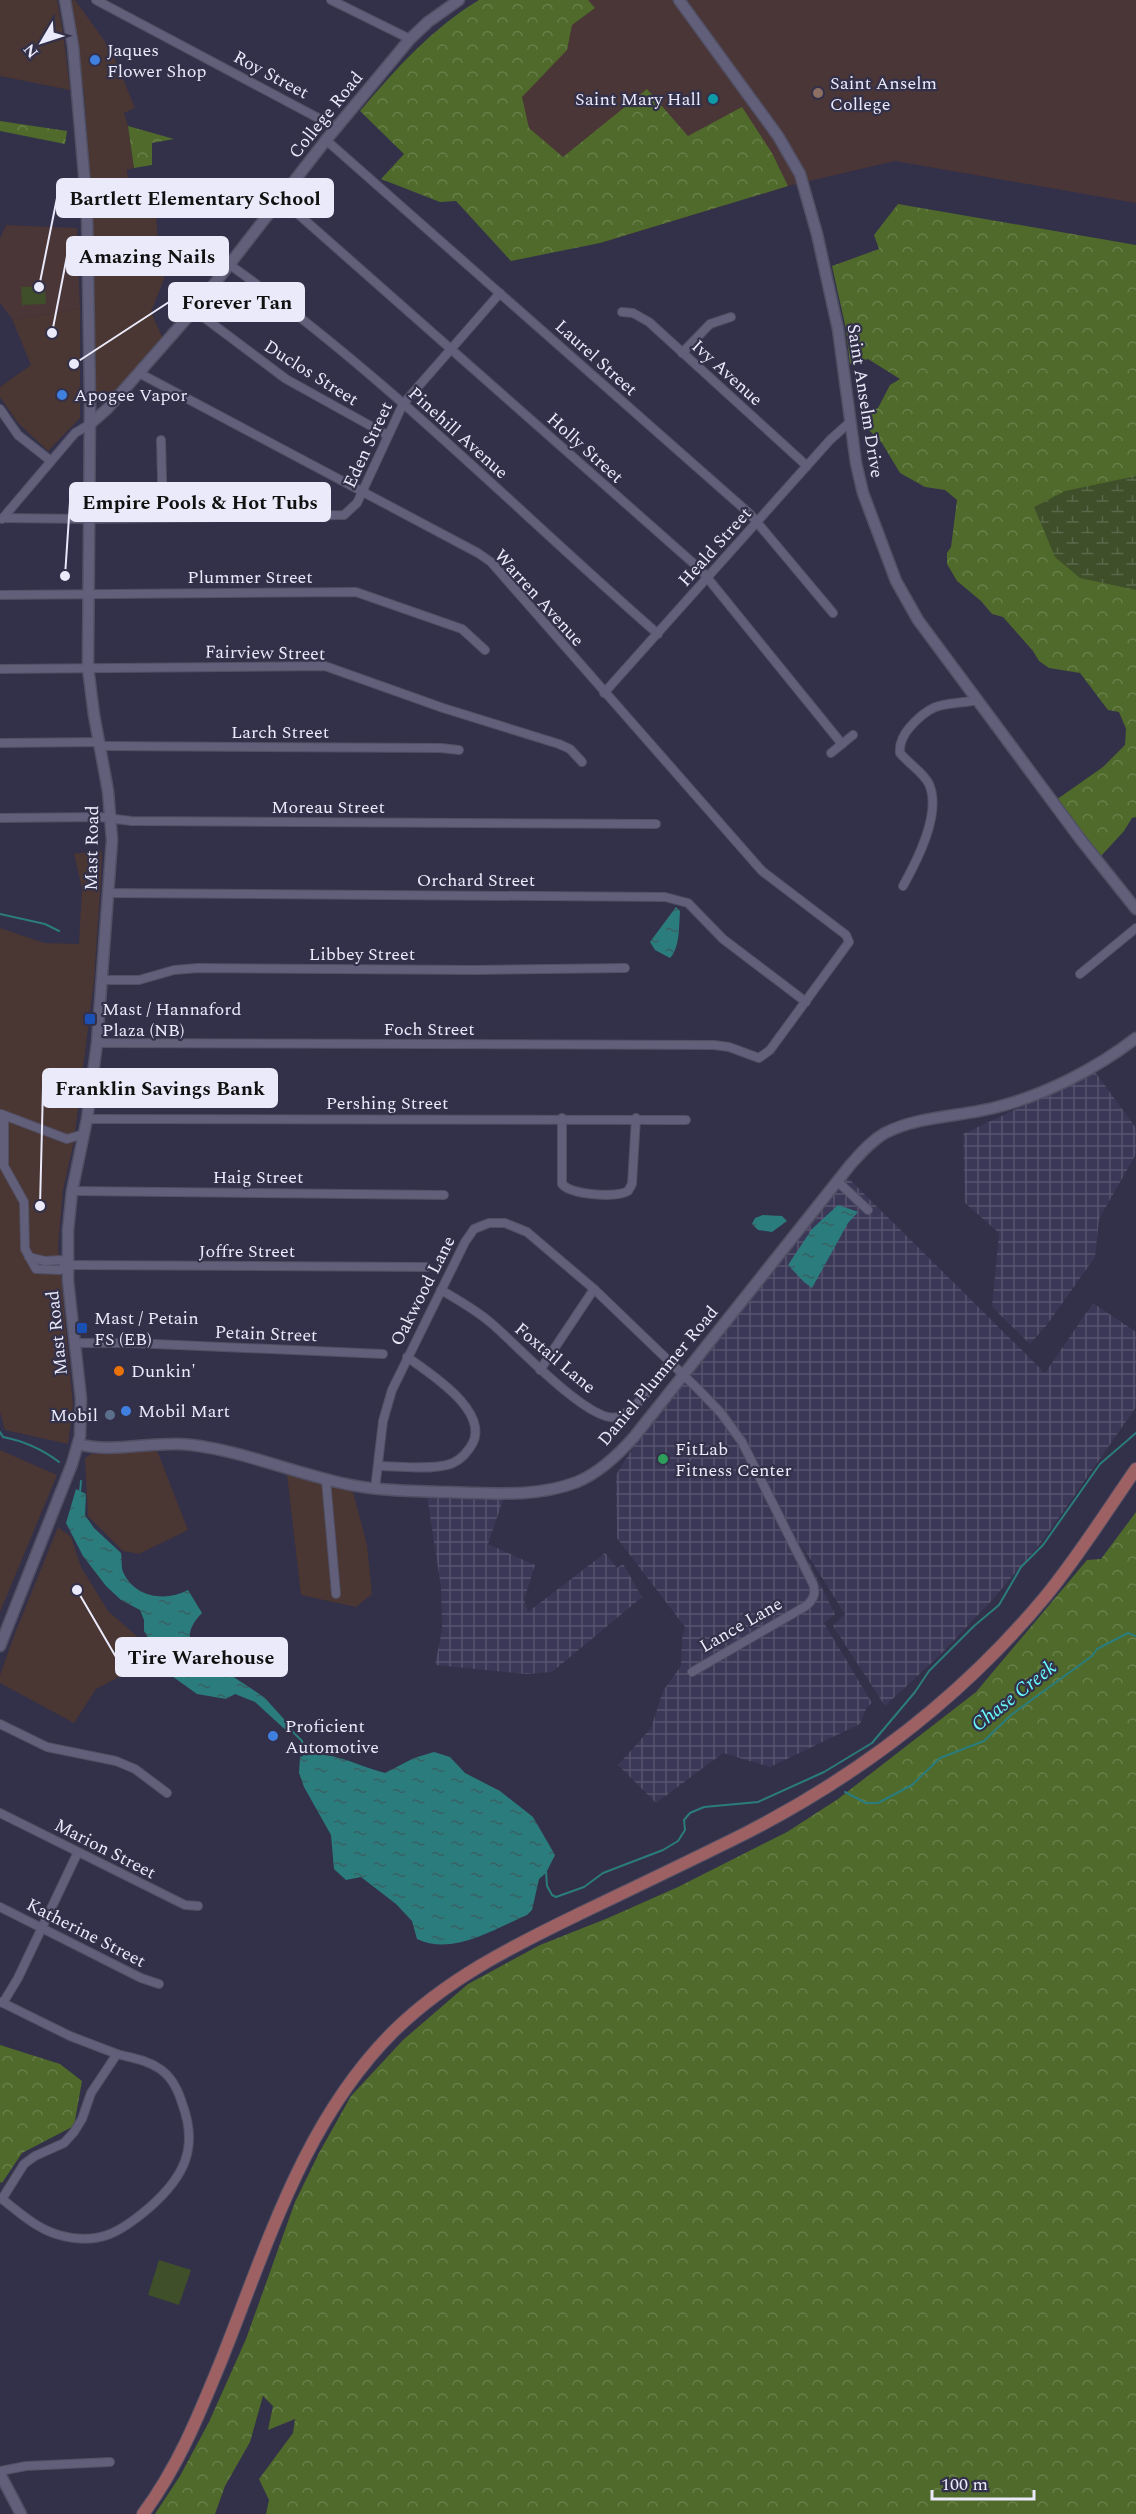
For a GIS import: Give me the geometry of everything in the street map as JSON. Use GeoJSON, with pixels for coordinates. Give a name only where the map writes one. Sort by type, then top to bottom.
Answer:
{"type":"FeatureCollection","features":[{"type":"Feature","properties":{"kind":"main road"},"geometry":{"type":"LineString","coordinates":[[143,2514],[188,2441],[281,2212],[310,2147],[342,2093],[377,2049],[424,2004],[481,1964],[795,1807],[902,1737],[963,1685],[1029,1616],[1084,1546],[1136,1469]]}},
{"type":"Feature","properties":{"kind":"street","name":"Mast Road"},"geometry":{"type":"LineString","coordinates":[[0,1646],[78,1444],[81,1399],[67,1265],[68,1230],[72,1191],[87,1119],[97,1043],[111,818],[88,668],[90,424],[86,187],[73,46],[65,0]]}},
{"type":"Feature","properties":{"kind":"street","name":"Roy Street"},"geometry":{"type":"LineString","coordinates":[[96,0],[335,127]]}},
{"type":"Feature","properties":{"kind":"street"},"geometry":{"type":"LineString","coordinates":[[331,0],[410,39]]}},
{"type":"Feature","properties":{"kind":"street","name":"College Road"},"geometry":{"type":"LineString","coordinates":[[90,424],[99,418],[194,310],[231,265],[335,127],[410,39],[428,22],[459,0]]}},
{"type":"Feature","properties":{"kind":"street","name":"Saint Anselm Drive"},"geometry":{"type":"LineString","coordinates":[[679,0],[778,136],[800,174],[817,234],[838,329],[850,422],[863,493],[896,581],[918,620],[1081,840],[1135,905]]}},
{"type":"Feature","properties":{"kind":"street","name":"Laurel Street"},"geometry":{"type":"LineString","coordinates":[[326,140],[758,522],[833,613]]}},
{"type":"Feature","properties":{"kind":"street","name":"Holly Street"},"geometry":{"type":"LineString","coordinates":[[281,199],[708,578],[842,744]]}},
{"type":"Feature","properties":{"kind":"street","name":"Pinehill Avenue"},"geometry":{"type":"LineString","coordinates":[[231,265],[305,320],[403,404],[658,634]]}},
{"type":"Feature","properties":{"kind":"street","name":"Eden Street"},"geometry":{"type":"LineString","coordinates":[[1,520],[336,516],[344,514],[354,507],[403,404],[500,293]]}},
{"type":"Feature","properties":{"kind":"street","name":"Duclos Street"},"geometry":{"type":"LineString","coordinates":[[194,310],[286,380],[387,435]]}},
{"type":"Feature","properties":{"kind":"street","name":"Ivy Avenue"},"geometry":{"type":"LineString","coordinates":[[622,312],[642,317],[807,466]]}},
{"type":"Feature","properties":{"kind":"street"},"geometry":{"type":"LineString","coordinates":[[682,353],[710,324],[731,317]]}},
{"type":"Feature","properties":{"kind":"street","name":"Warren Avenue"},"geometry":{"type":"LineString","coordinates":[[139,373],[491,562],[762,871],[849,938],[848,946],[806,1002]]}},
{"type":"Feature","properties":{"kind":"street"},"geometry":{"type":"LineString","coordinates":[[0,409],[18,435],[51,460]]}},
{"type":"Feature","properties":{"kind":"street","name":"Heald Street"},"geometry":{"type":"LineString","coordinates":[[604,693],[807,466],[850,422]]}},
{"type":"Feature","properties":{"kind":"street"},"geometry":{"type":"LineString","coordinates":[[1,520],[75,433],[90,424]]}},
{"type":"Feature","properties":{"kind":"street"},"geometry":{"type":"LineString","coordinates":[[161,440],[163,518]]}},
{"type":"Feature","properties":{"kind":"street","name":"Plummer Street"},"geometry":{"type":"LineString","coordinates":[[0,595],[356,592],[462,629],[485,650]]}},
{"type":"Feature","properties":{"kind":"street","name":"Fairview Street"},"geometry":{"type":"LineString","coordinates":[[0,669],[325,666],[443,708],[559,744],[570,749],[582,762]]}},
{"type":"Feature","properties":{"kind":"street"},"geometry":{"type":"LineString","coordinates":[[903,886],[921,851],[932,804],[928,782],[900,753],[901,741],[917,719],[931,707],[978,700]]}},
{"type":"Feature","properties":{"kind":"street"},"geometry":{"type":"LineString","coordinates":[[831,753],[853,735]]}},
{"type":"Feature","properties":{"kind":"street","name":"Larch Street"},"geometry":{"type":"LineString","coordinates":[[0,743],[459,750]]}},
{"type":"Feature","properties":{"kind":"street","name":"Moreau Street"},"geometry":{"type":"LineString","coordinates":[[0,818],[656,824]]}},
{"type":"Feature","properties":{"kind":"street","name":"Orchard Street"},"geometry":{"type":"LineString","coordinates":[[108,893],[665,897],[688,903],[723,939],[806,1002]]}},
{"type":"Feature","properties":{"kind":"street"},"geometry":{"type":"LineString","coordinates":[[1080,974],[1136,928]]}},
{"type":"Feature","properties":{"kind":"street","name":"Libbey Street"},"geometry":{"type":"LineString","coordinates":[[101,980],[139,980],[174,970],[198,968],[474,970],[625,968]]}},
{"type":"Feature","properties":{"kind":"street","name":"Foch Street"},"geometry":{"type":"LineString","coordinates":[[97,1043],[714,1045],[729,1047],[759,1058],[770,1050],[806,1002]]}},
{"type":"Feature","properties":{"kind":"street","name":"Daniel Plummer Road"},"geometry":{"type":"LineString","coordinates":[[78,1444],[95,1447],[167,1443],[193,1445],[326,1480],[375,1489],[515,1493],[549,1490],[579,1481],[599,1469],[623,1449],[861,1152],[884,1134],[914,1123],[1016,1102],[1096,1065],[1136,1038]]}},
{"type":"Feature","properties":{"kind":"street"},"geometry":{"type":"LineString","coordinates":[[29,1257],[45,1261],[61,1260],[67,1265],[60,1270],[36,1269],[29,1257],[25,1249],[24,1202],[4,1166],[2,1115],[67,1139],[84,1134]]}},
{"type":"Feature","properties":{"kind":"street"},"geometry":{"type":"LineString","coordinates":[[562,1118],[561,1179],[565,1188],[575,1192],[606,1194],[623,1194],[632,1184],[636,1119]]}},
{"type":"Feature","properties":{"kind":"street","name":"Pershing Street"},"geometry":{"type":"LineString","coordinates":[[87,1119],[686,1119]]}},
{"type":"Feature","properties":{"kind":"street"},"geometry":{"type":"LineString","coordinates":[[837,1181],[868,1210]]}},
{"type":"Feature","properties":{"kind":"street","name":"Haig Street"},"geometry":{"type":"LineString","coordinates":[[72,1191],[444,1195]]}},
{"type":"Feature","properties":{"kind":"street","name":"Oakwood Lane"},"geometry":{"type":"LineString","coordinates":[[375,1489],[387,1406],[407,1357],[469,1235],[481,1225],[497,1222],[513,1225],[527,1232],[594,1289],[683,1375],[731,1426],[752,1460],[815,1590],[806,1606]]}},
{"type":"Feature","properties":{"kind":"street","name":"Joffre Street"},"geometry":{"type":"LineString","coordinates":[[67,1265],[427,1267]]}},
{"type":"Feature","properties":{"kind":"street"},"geometry":{"type":"LineString","coordinates":[[540,1370],[594,1289]]}},
{"type":"Feature","properties":{"kind":"street","name":"Foxtail Lane"},"geometry":{"type":"LineString","coordinates":[[441,1290],[490,1322],[540,1370],[574,1398],[603,1415],[615,1418],[632,1409],[670,1362]]}},
{"type":"Feature","properties":{"kind":"street","name":"Petain Street"},"geometry":{"type":"LineString","coordinates":[[75,1343],[132,1343],[383,1354]]}},
{"type":"Feature","properties":{"kind":"street"},"geometry":{"type":"LineString","coordinates":[[378,1466],[448,1465],[467,1453],[475,1440],[475,1424],[469,1410],[423,1368],[407,1357]]}},
{"type":"Feature","properties":{"kind":"street"},"geometry":{"type":"LineString","coordinates":[[326,1480],[336,1594]]}},
{"type":"Feature","properties":{"kind":"street","name":"Lance Lane"},"geometry":{"type":"LineString","coordinates":[[692,1672],[806,1606]]}},
{"type":"Feature","properties":{"kind":"street"},"geometry":{"type":"LineString","coordinates":[[0,1724],[47,1747],[117,1761],[135,1770],[167,1793]]}},
{"type":"Feature","properties":{"kind":"street","name":"Marion Street"},"geometry":{"type":"LineString","coordinates":[[0,1813],[185,1905],[198,1906]]}},
{"type":"Feature","properties":{"kind":"street"},"geometry":{"type":"LineString","coordinates":[[78,1852],[18,1978],[2,2002],[70,2036],[158,2068],[171,2079],[180,2096],[190,2128],[190,2137],[185,2164],[174,2183],[131,2224],[113,2234],[96,2238],[70,2237],[46,2231],[2,2195],[29,2159],[69,2139],[79,2126],[91,2093],[117,2054]]}},
{"type":"Feature","properties":{"kind":"street","name":"Katherine Street"},"geometry":{"type":"LineString","coordinates":[[0,1907],[141,1978],[159,1984]]}},
{"type":"Feature","properties":{"kind":"street"},"geometry":{"type":"LineString","coordinates":[[21,2514],[0,2473],[26,2466],[110,2462]]}},
{"type":"Feature","properties":{"kind":"shaded area"},"geometry":{"type":"Polygon","coordinates":[[[0,0],[57,0],[70,90],[0,76],[0,0]]]}},
{"type":"Feature","properties":{"kind":"shaded area"},"geometry":{"type":"Polygon","coordinates":[[[75,0],[111,50],[135,108],[124,113],[134,168],[127,170],[130,212],[156,215],[158,243],[178,243],[151,312],[163,339],[103,403],[98,402],[96,395],[93,214],[84,93],[71,1],[75,0]]]}},
{"type":"Feature","properties":{"kind":"shaded area","name":"Saint Anselm College"},"geometry":{"type":"Polygon","coordinates":[[[490,0],[1136,0],[1136,203],[895,161],[788,186],[600,243],[454,26],[490,0]]]}},
{"type":"Feature","properties":{"kind":"shaded area"},"geometry":{"type":"Polygon","coordinates":[[[6,225],[77,228],[80,309],[12,319],[0,303],[0,239],[6,225]]]}},
{"type":"Feature","properties":{"kind":"shaded area"},"geometry":{"type":"Polygon","coordinates":[[[80,309],[80,418],[48,451],[18,423],[0,397],[0,387],[31,365],[12,319],[80,309]]]}},
{"type":"Feature","properties":{"kind":"shaded area"},"geometry":{"type":"Polygon","coordinates":[[[99,850],[102,852],[101,878],[94,980],[74,1141],[63,1190],[58,1246],[73,1405],[68,1444],[5,1430],[0,1412],[0,928],[44,943],[79,944],[82,888],[74,854],[99,850]]]}},
{"type":"Feature","properties":{"kind":"shaded area"},"geometry":{"type":"Polygon","coordinates":[[[1095,1072],[1136,1128],[1136,1154],[1099,1219],[1095,1257],[1046,1326],[1030,1344],[992,1307],[999,1233],[965,1203],[963,1134],[1095,1072]]]}},
{"type":"Feature","properties":{"kind":"shaded area"},"geometry":{"type":"Polygon","coordinates":[[[848,1178],[1045,1373],[1093,1303],[1136,1332],[1136,1407],[1044,1539],[993,1599],[941,1654],[885,1706],[833,1626],[845,1614],[798,1540],[835,1614],[824,1623],[872,1703],[867,1707],[860,1724],[770,1767],[723,1753],[656,1803],[618,1765],[651,1728],[663,1691],[681,1666],[682,1638],[685,1627],[617,1538],[616,1475],[639,1438],[800,1234],[848,1178]]]}},
{"type":"Feature","properties":{"kind":"shaded area"},"geometry":{"type":"Polygon","coordinates":[[[156,1448],[188,1530],[139,1554],[123,1551],[88,1516],[85,1458],[91,1454],[156,1448]]]}},
{"type":"Feature","properties":{"kind":"shaded area"},"geometry":{"type":"Polygon","coordinates":[[[0,1450],[57,1475],[0,1612],[0,1450]]]}},
{"type":"Feature","properties":{"kind":"shaded area"},"geometry":{"type":"Polygon","coordinates":[[[287,1474],[338,1486],[353,1492],[367,1545],[372,1594],[356,1607],[301,1595],[287,1474]]]}},
{"type":"Feature","properties":{"kind":"shaded area"},"geometry":{"type":"Polygon","coordinates":[[[427,1496],[503,1500],[488,1544],[535,1565],[524,1600],[528,1612],[605,1553],[617,1568],[623,1564],[642,1597],[552,1672],[526,1674],[435,1665],[442,1630],[441,1587],[427,1496]]]}},
{"type":"Feature","properties":{"kind":"shaded area"},"geometry":{"type":"Polygon","coordinates":[[[58,1527],[71,1537],[81,1567],[108,1611],[139,1638],[134,1659],[121,1676],[96,1689],[74,1723],[0,1683],[0,1675],[14,1636],[58,1527]]]}},
{"type":"Feature","properties":{"kind":"green space"},"geometry":{"type":"Polygon","coordinates":[[[479,0],[588,0],[595,8],[572,25],[567,50],[522,97],[529,128],[563,157],[647,89],[688,136],[742,107],[772,153],[788,186],[600,243],[511,261],[456,201],[440,202],[381,179],[404,154],[360,111],[401,65],[430,37],[479,0]]]}},
{"type":"Feature","properties":{"kind":"green space"},"geometry":{"type":"Polygon","coordinates":[[[0,121],[67,131],[65,144],[0,131],[0,121]]]}},
{"type":"Feature","properties":{"kind":"green space"},"geometry":{"type":"Polygon","coordinates":[[[128,126],[174,139],[152,143],[152,165],[134,168],[128,126]]]}},
{"type":"Feature","properties":{"kind":"green space"},"geometry":{"type":"Polygon","coordinates":[[[898,204],[1136,245],[1136,817],[1132,818],[1124,831],[1101,856],[1056,800],[1103,767],[1125,745],[1126,729],[1119,712],[1108,710],[1080,673],[1049,668],[1039,661],[1003,617],[992,614],[981,601],[957,581],[947,564],[947,553],[951,547],[957,500],[945,490],[925,487],[900,473],[882,443],[868,429],[869,411],[878,408],[890,385],[900,379],[868,359],[850,364],[846,329],[832,266],[879,249],[874,235],[898,204]]]}},
{"type":"Feature","properties":{"kind":"green space"},"geometry":{"type":"Polygon","coordinates":[[[45,286],[46,304],[22,305],[21,287],[45,286]]]}},
{"type":"Feature","properties":{"kind":"green space"},"geometry":{"type":"Polygon","coordinates":[[[1136,476],[1136,590],[1080,578],[1055,557],[1034,507],[1065,491],[1136,476]]]}},
{"type":"Feature","properties":{"kind":"green space"},"geometry":{"type":"Polygon","coordinates":[[[1136,1512],[1136,2514],[266,2514],[269,2500],[259,2479],[293,2433],[295,2419],[268,2430],[273,2406],[263,2396],[250,2442],[225,2486],[215,2514],[155,2514],[180,2476],[209,2422],[246,2339],[295,2202],[319,2153],[351,2096],[403,2040],[468,1984],[540,1945],[678,1887],[787,1832],[838,1799],[976,1692],[1087,1560],[1101,1559],[1136,1512]]]}},
{"type":"Feature","properties":{"kind":"green space"},"geometry":{"type":"Polygon","coordinates":[[[0,2045],[60,2064],[82,2081],[74,2126],[22,2153],[2,2183],[0,2182],[0,2045]]]}},
{"type":"Feature","properties":{"kind":"green space"},"geometry":{"type":"Polygon","coordinates":[[[159,2260],[191,2270],[179,2305],[148,2295],[159,2260]]]}},
{"type":"Feature","properties":{"kind":"water"},"geometry":{"type":"Polygon","coordinates":[[[676,907],[680,911],[678,936],[676,948],[670,958],[655,950],[650,942],[676,907]]]}},
{"type":"Feature","properties":{"kind":"water"},"geometry":{"type":"Polygon","coordinates":[[[838,1205],[858,1212],[848,1223],[812,1288],[788,1265],[812,1229],[838,1205]]]}},
{"type":"Feature","properties":{"kind":"water"},"geometry":{"type":"Polygon","coordinates":[[[763,1215],[782,1216],[787,1221],[772,1232],[758,1230],[752,1224],[755,1218],[763,1215]]]}},
{"type":"Feature","properties":{"kind":"water"},"geometry":{"type":"Polygon","coordinates":[[[76,1489],[86,1494],[85,1515],[94,1528],[121,1553],[123,1572],[128,1581],[143,1592],[152,1595],[170,1596],[188,1590],[202,1613],[192,1628],[190,1641],[203,1670],[223,1670],[264,1697],[292,1728],[290,1734],[255,1702],[235,1694],[226,1699],[197,1694],[169,1674],[152,1654],[152,1644],[144,1631],[144,1620],[140,1610],[121,1600],[106,1586],[83,1556],[66,1523],[76,1489]]]}},
{"type":"Feature","properties":{"kind":"water"},"geometry":{"type":"Polygon","coordinates":[[[434,1752],[450,1757],[465,1773],[500,1791],[533,1817],[555,1855],[546,1873],[539,1879],[532,1910],[527,1915],[459,1943],[431,1943],[417,1939],[412,1921],[396,1904],[361,1877],[346,1880],[334,1869],[331,1835],[304,1787],[299,1773],[300,1757],[311,1755],[332,1756],[385,1773],[414,1758],[434,1752]]]}},
{"type":"Feature","properties":{"kind":"waterway"},"geometry":{"type":"LineString","coordinates":[[0,914],[45,924],[59,931]]}},
{"type":"Feature","properties":{"kind":"waterway"},"geometry":{"type":"LineString","coordinates":[[0,1432],[3,1437],[32,1446],[59,1462]]}},
{"type":"Feature","properties":{"kind":"waterway"},"geometry":{"type":"LineString","coordinates":[[546,1870],[547,1886],[552,1895],[556,1897],[584,1887],[603,1873],[663,1850],[678,1841],[685,1830],[684,1820],[690,1813],[704,1807],[758,1802],[824,1772],[872,1743],[915,1692],[929,1671],[974,1626],[999,1605],[1021,1567],[1043,1545],[1100,1464],[1136,1433]]}},
{"type":"Feature","properties":{"kind":"waterway"},"geometry":{"type":"LineString","coordinates":[[80,1492],[81,1481]]}},
{"type":"Feature","properties":{"kind":"waterway","name":"Chase Creek"},"geometry":{"type":"LineString","coordinates":[[845,1792],[866,1803],[878,1803],[912,1785],[940,1758],[984,1741],[1011,1715],[1092,1656],[1097,1649],[1128,1633],[1136,1636]]}},
{"type":"Feature","properties":{"kind":"waterway"},"geometry":{"type":"LineString","coordinates":[[291,1730],[302,1741],[304,1756]]}},
{"type":"Feature","properties":{"kind":"place","name":"Jaques Flower Shop"},"geometry":{"type":"Point","coordinates":[95,60]}},
{"type":"Feature","properties":{"kind":"place","name":"Saint Anselm College"},"geometry":{"type":"Point","coordinates":[818,93]}},
{"type":"Feature","properties":{"kind":"place","name":"Saint Mary Hall"},"geometry":{"type":"Point","coordinates":[713,99]}},
{"type":"Feature","properties":{"kind":"place","name":"Bartlett Elementary School"},"geometry":{"type":"Point","coordinates":[39,287]}},
{"type":"Feature","properties":{"kind":"place","name":"Amazing Nails"},"geometry":{"type":"Point","coordinates":[52,333]}},
{"type":"Feature","properties":{"kind":"place","name":"Forever Tan"},"geometry":{"type":"Point","coordinates":[74,364]}},
{"type":"Feature","properties":{"kind":"place","name":"Apogee Vapor"},"geometry":{"type":"Point","coordinates":[62,395]}},
{"type":"Feature","properties":{"kind":"place","name":"Empire Pools & Hot Tubs"},"geometry":{"type":"Point","coordinates":[65,576]}},
{"type":"Feature","properties":{"kind":"place","name":"Mast / Hannaford Plaza (NB)"},"geometry":{"type":"Point","coordinates":[90,1019]}},
{"type":"Feature","properties":{"kind":"place","name":"Franklin Savings Bank"},"geometry":{"type":"Point","coordinates":[40,1206]}},
{"type":"Feature","properties":{"kind":"place","name":"Mast / Petain FS (EB)"},"geometry":{"type":"Point","coordinates":[82,1328]}},
{"type":"Feature","properties":{"kind":"place","name":"Dunkin'"},"geometry":{"type":"Point","coordinates":[119,1371]}},
{"type":"Feature","properties":{"kind":"place","name":"Mobil Mart"},"geometry":{"type":"Point","coordinates":[126,1411]}},
{"type":"Feature","properties":{"kind":"place","name":"Mobil"},"geometry":{"type":"Point","coordinates":[110,1415]}},
{"type":"Feature","properties":{"kind":"place","name":"FitLab Fitness Center"},"geometry":{"type":"Point","coordinates":[663,1459]}},
{"type":"Feature","properties":{"kind":"place","name":"Tire Warehouse"},"geometry":{"type":"Point","coordinates":[77,1590]}},
{"type":"Feature","properties":{"kind":"place","name":"Proficient Automotive"},"geometry":{"type":"Point","coordinates":[273,1736]}}]}
